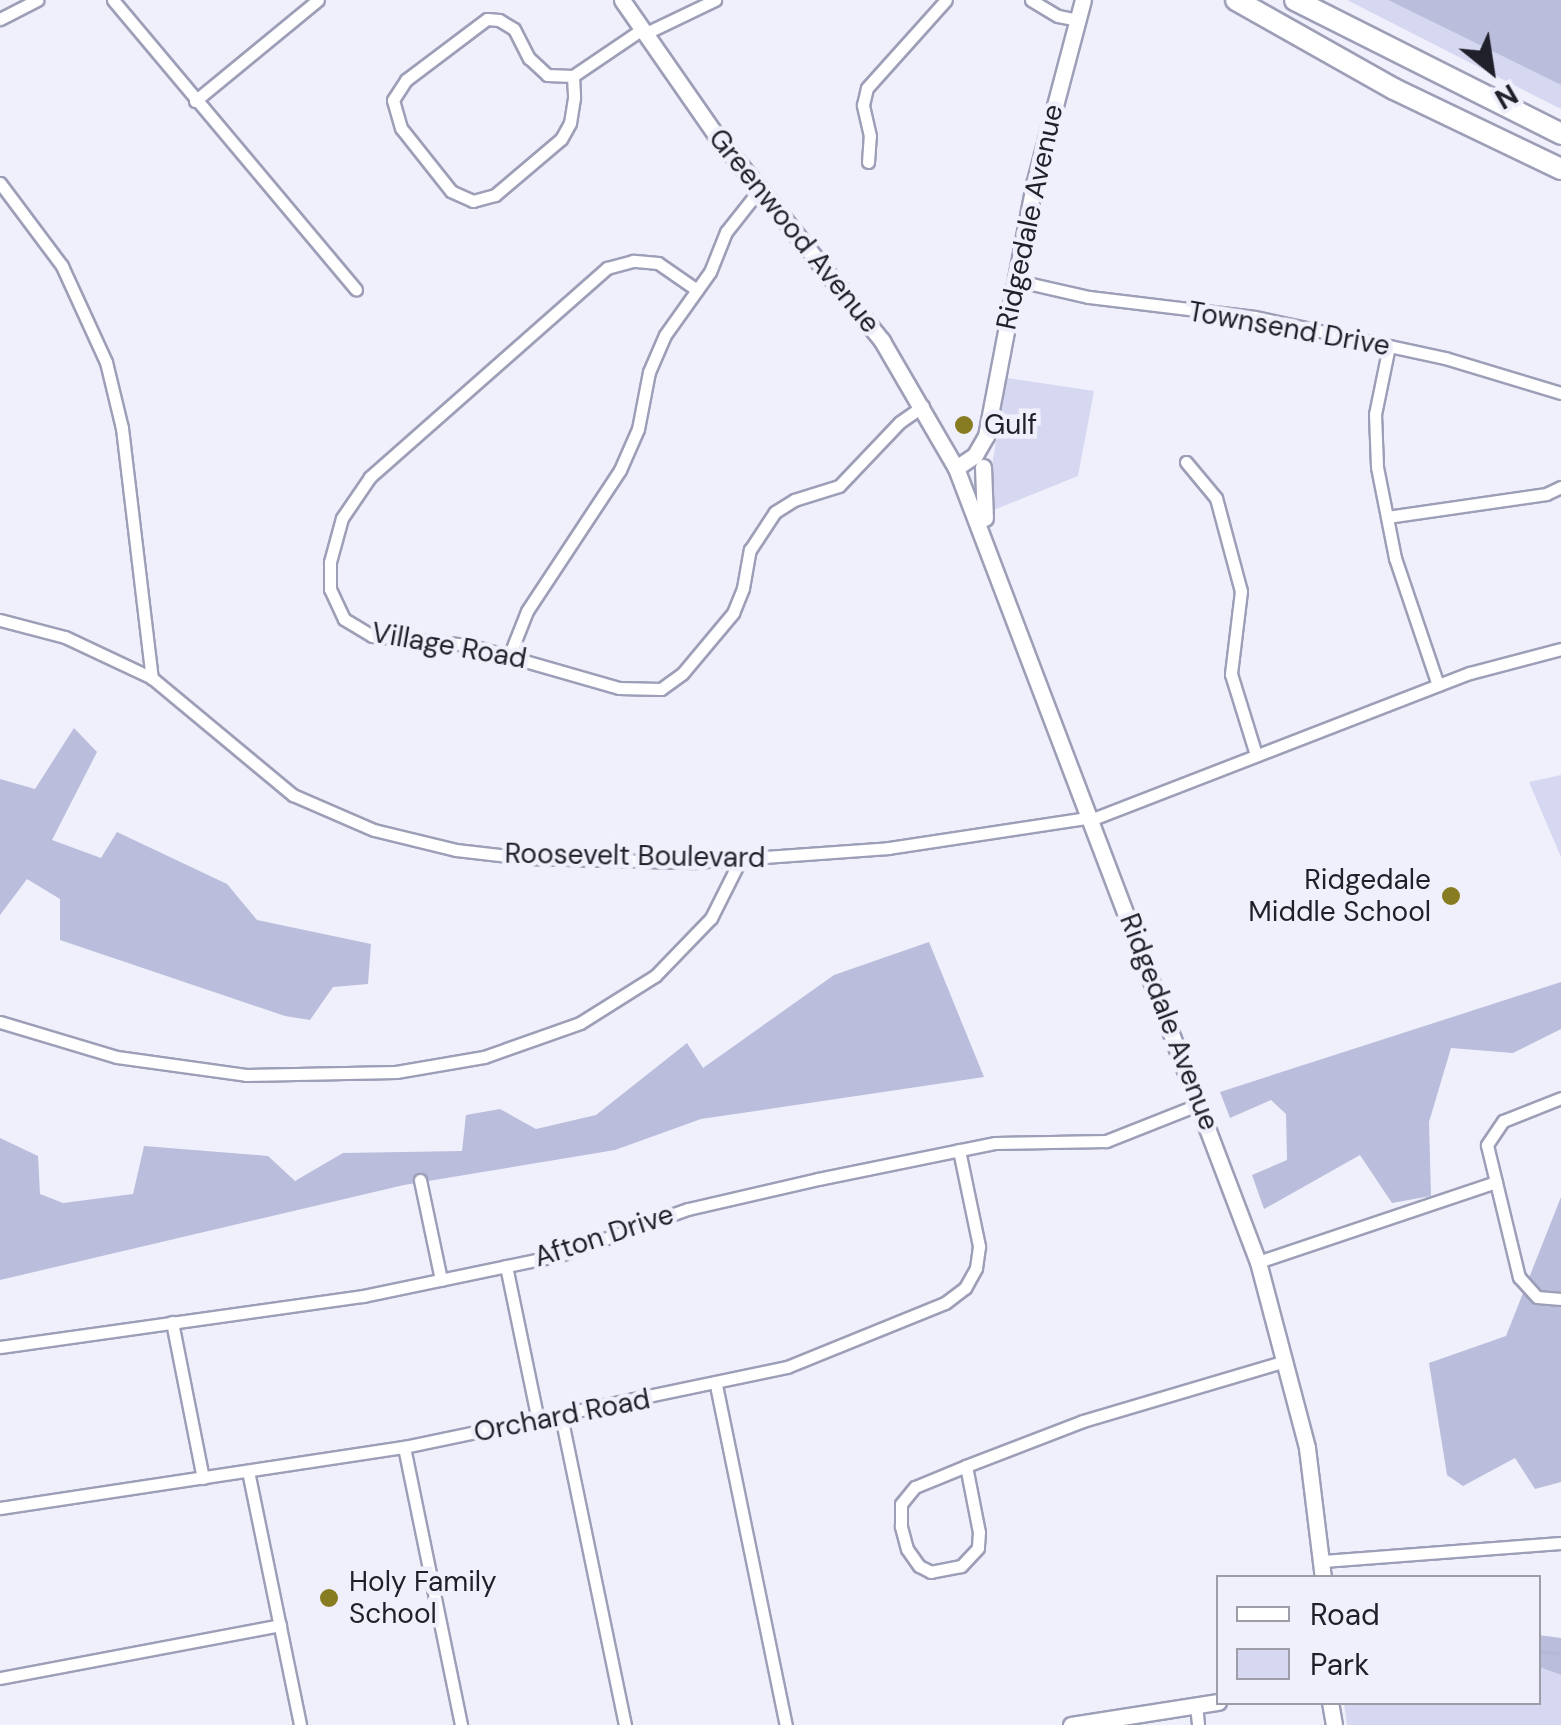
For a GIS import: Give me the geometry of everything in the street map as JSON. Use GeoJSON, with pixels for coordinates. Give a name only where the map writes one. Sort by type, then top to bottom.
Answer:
{"type":"FeatureCollection","features":[{"type":"Feature","properties":{"kind":"highway"},"geometry":{"type":"LineString","coordinates":[[1236,0],[1394,88],[1561,168]]}},
{"type":"Feature","properties":{"kind":"highway"},"geometry":{"type":"LineString","coordinates":[[1295,0],[1561,134]]}},
{"type":"Feature","properties":{"kind":"main road","name":"Greenwood Avenue"},"geometry":{"type":"LineString","coordinates":[[622,0],[760,189],[882,340],[924,406],[959,475]]}},
{"type":"Feature","properties":{"kind":"main road","name":"Ridgedale Avenue"},"geometry":{"type":"LineString","coordinates":[[983,532],[983,467],[990,442],[986,436],[1014,280],[1083,0]]}},
{"type":"Feature","properties":{"kind":"main road"},"geometry":{"type":"LineString","coordinates":[[959,475],[986,436]]}},
{"type":"Feature","properties":{"kind":"main road"},"geometry":{"type":"LineString","coordinates":[[959,475],[983,467]]}},
{"type":"Feature","properties":{"kind":"main road","name":"Ridgedale Avenue"},"geometry":{"type":"LineString","coordinates":[[959,475],[1258,1262],[1307,1448],[1322,1569]]}},
{"type":"Feature","properties":{"kind":"main road"},"geometry":{"type":"LineString","coordinates":[[1071,1725],[1216,1702]]}},
{"type":"Feature","properties":{"kind":"street"},"geometry":{"type":"LineString","coordinates":[[0,19],[37,0]]}},
{"type":"Feature","properties":{"kind":"street"},"geometry":{"type":"LineString","coordinates":[[113,0],[356,290]]}},
{"type":"Feature","properties":{"kind":"street"},"geometry":{"type":"LineString","coordinates":[[195,100],[318,0]]}},
{"type":"Feature","properties":{"kind":"street"},"geometry":{"type":"LineString","coordinates":[[572,76],[572,117],[561,139],[495,195],[482,201],[467,200],[451,191],[401,128],[393,109],[399,86],[487,19],[499,20],[514,29],[530,58],[547,75],[572,76],[642,32],[715,0]]}},
{"type":"Feature","properties":{"kind":"street"},"geometry":{"type":"LineString","coordinates":[[868,162],[870,136],[864,106],[867,88],[946,0]]}},
{"type":"Feature","properties":{"kind":"street"},"geometry":{"type":"LineString","coordinates":[[1030,0],[1058,16],[1078,20]]}},
{"type":"Feature","properties":{"kind":"street"},"geometry":{"type":"LineString","coordinates":[[0,183],[62,266],[106,362],[122,428],[152,678]]}},
{"type":"Feature","properties":{"kind":"street"},"geometry":{"type":"LineString","coordinates":[[510,654],[527,612],[620,470],[638,428],[656,353],[710,272],[726,232],[760,189]]}},
{"type":"Feature","properties":{"kind":"street","name":"Village Road"},"geometry":{"type":"LineString","coordinates":[[696,290],[658,264],[633,261],[607,268],[370,477],[350,502],[334,544],[328,575],[333,602],[344,619],[372,636],[510,654],[619,688],[650,692],[671,684],[732,612],[743,588],[750,550],[775,512],[794,500],[839,486],[900,422],[924,406]]}},
{"type":"Feature","properties":{"kind":"street","name":"Townsend Drive"},"geometry":{"type":"LineString","coordinates":[[1014,280],[1089,297],[1255,317],[1389,346],[1561,393]]}},
{"type":"Feature","properties":{"kind":"street"},"geometry":{"type":"LineString","coordinates":[[1389,346],[1378,386],[1374,440],[1404,590],[1438,686]]}},
{"type":"Feature","properties":{"kind":"street"},"geometry":{"type":"LineString","coordinates":[[1186,462],[1216,498],[1241,591],[1230,674],[1256,755]]}},
{"type":"Feature","properties":{"kind":"street"},"geometry":{"type":"LineString","coordinates":[[1387,517],[1546,494],[1561,487]]}},
{"type":"Feature","properties":{"kind":"street","name":"Roosevelt Boulevard"},"geometry":{"type":"LineString","coordinates":[[0,620],[65,637],[152,678],[293,795],[390,836],[526,858],[740,860],[926,844],[1092,818]]}},
{"type":"Feature","properties":{"kind":"street"},"geometry":{"type":"LineString","coordinates":[[1092,818],[1500,663],[1561,649]]}},
{"type":"Feature","properties":{"kind":"street"},"geometry":{"type":"LineString","coordinates":[[0,1022],[117,1058],[246,1076],[396,1072],[484,1057],[580,1023],[643,984],[712,918],[740,860]]}},
{"type":"Feature","properties":{"kind":"street"},"geometry":{"type":"LineString","coordinates":[[1561,1098],[1513,1115],[1496,1127],[1488,1145],[1523,1285],[1537,1296],[1561,1299]]}},
{"type":"Feature","properties":{"kind":"street","name":"Afton Drive"},"geometry":{"type":"LineString","coordinates":[[0,1347],[363,1296],[560,1254],[725,1199],[959,1150],[1007,1142],[1106,1141],[1200,1104]]}},
{"type":"Feature","properties":{"kind":"street","name":"Orchard Road"},"geometry":{"type":"LineString","coordinates":[[0,1508],[404,1447],[716,1385],[787,1367],[945,1303],[965,1288],[976,1268],[979,1246],[959,1150]]}},
{"type":"Feature","properties":{"kind":"street"},"geometry":{"type":"LineString","coordinates":[[420,1180],[441,1280]]}},
{"type":"Feature","properties":{"kind":"street"},"geometry":{"type":"LineString","coordinates":[[1258,1262],[1496,1182]]}},
{"type":"Feature","properties":{"kind":"street"},"geometry":{"type":"LineString","coordinates":[[506,1266],[538,1421]]}},
{"type":"Feature","properties":{"kind":"street"},"geometry":{"type":"LineString","coordinates":[[172,1322],[202,1478]]}},
{"type":"Feature","properties":{"kind":"street"},"geometry":{"type":"LineString","coordinates":[[966,1466],[979,1532],[978,1548],[961,1566],[931,1572],[908,1549],[900,1526],[901,1504],[915,1487],[966,1466],[1082,1421],[1285,1361]]}},
{"type":"Feature","properties":{"kind":"street"},"geometry":{"type":"LineString","coordinates":[[716,1385],[786,1725]]}},
{"type":"Feature","properties":{"kind":"street"},"geometry":{"type":"LineString","coordinates":[[561,1416],[624,1725]]}},
{"type":"Feature","properties":{"kind":"street"},"geometry":{"type":"LineString","coordinates":[[404,1447],[461,1725]]}},
{"type":"Feature","properties":{"kind":"street"},"geometry":{"type":"LineString","coordinates":[[248,1471],[300,1725]]}},
{"type":"Feature","properties":{"kind":"street"},"geometry":{"type":"LineString","coordinates":[[1322,1569],[1561,1543]]}},
{"type":"Feature","properties":{"kind":"street"},"geometry":{"type":"LineString","coordinates":[[0,1678],[280,1626]]}},
{"type":"Feature","properties":{"kind":"street"},"geometry":{"type":"LineString","coordinates":[[1196,1705],[1198,1725]]}},
{"type":"Feature","properties":{"kind":"green space"},"geometry":{"type":"Polygon","coordinates":[[[1347,0],[1388,0],[1561,85],[1561,109],[1347,0]]]}},
{"type":"Feature","properties":{"kind":"green space"},"geometry":{"type":"Polygon","coordinates":[[[1007,378],[1094,391],[1078,476],[991,511],[986,500],[1007,378]]]}},
{"type":"Feature","properties":{"kind":"green space"},"geometry":{"type":"Polygon","coordinates":[[[1561,775],[1561,857],[1529,782],[1561,775]]]}},
{"type":"Feature","properties":{"kind":"green space"},"geometry":{"type":"Polygon","coordinates":[[[1541,1668],[1561,1675],[1561,1725],[1347,1725],[1344,1705],[1541,1705],[1541,1668]]]}},
{"type":"Feature","properties":{"kind":"shaded area"},"geometry":{"type":"Polygon","coordinates":[[[1388,0],[1561,0],[1561,85],[1388,0]]]}},
{"type":"Feature","properties":{"kind":"shaded area"},"geometry":{"type":"Polygon","coordinates":[[[74,728],[97,752],[52,840],[101,858],[117,832],[227,884],[257,920],[371,944],[368,984],[333,987],[310,1020],[285,1016],[60,940],[60,899],[27,879],[0,915],[0,779],[35,789],[74,728]]]}},
{"type":"Feature","properties":{"kind":"shaded area"},"geometry":{"type":"Polygon","coordinates":[[[929,942],[984,1077],[701,1119],[615,1150],[404,1185],[0,1280],[0,1138],[38,1156],[40,1194],[63,1203],[133,1194],[144,1146],[268,1156],[295,1181],[343,1153],[462,1151],[466,1115],[500,1109],[536,1129],[596,1115],[687,1043],[703,1068],[834,975],[929,942]]]}},
{"type":"Feature","properties":{"kind":"shaded area"},"geometry":{"type":"Polygon","coordinates":[[[1561,982],[1561,1029],[1513,1053],[1451,1048],[1429,1122],[1431,1196],[1392,1203],[1360,1155],[1264,1209],[1252,1175],[1287,1160],[1286,1114],[1271,1100],[1230,1118],[1220,1092],[1561,982]]]}},
{"type":"Feature","properties":{"kind":"shaded area"},"geometry":{"type":"Polygon","coordinates":[[[1561,1197],[1561,1482],[1535,1489],[1515,1458],[1463,1486],[1447,1475],[1429,1363],[1506,1336],[1561,1197]]]}},
{"type":"Feature","properties":{"kind":"shaded area"},"geometry":{"type":"Polygon","coordinates":[[[1541,1635],[1561,1638],[1561,1675],[1541,1668],[1541,1635]]]}},
{"type":"Feature","properties":{"kind":"waterway"},"geometry":{"type":"LineString","coordinates":[[1541,1651],[1561,1654]]}},
{"type":"Feature","properties":{"kind":"place","name":"Gulf"},"geometry":{"type":"Point","coordinates":[964,425]}},
{"type":"Feature","properties":{"kind":"place","name":"Ridgedale Middle School"},"geometry":{"type":"Point","coordinates":[1451,896]}},
{"type":"Feature","properties":{"kind":"place","name":"Holy Family School"},"geometry":{"type":"Point","coordinates":[329,1598]}}]}
